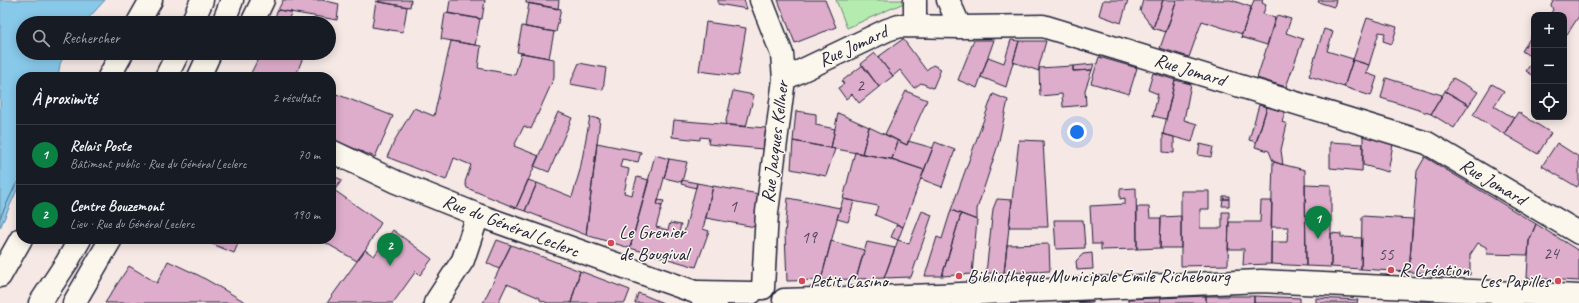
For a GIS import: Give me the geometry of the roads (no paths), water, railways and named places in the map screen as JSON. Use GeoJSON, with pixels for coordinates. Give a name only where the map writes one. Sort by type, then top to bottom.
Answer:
{"type":"FeatureCollection","features":[{"type":"Feature","properties":{"kind":"street"},"geometry":{"type":"LineString","coordinates":[[142,16],[151,0]]}},
{"type":"Feature","properties":{"kind":"street"},"geometry":{"type":"LineString","coordinates":[[195,16],[202,0]]}},
{"type":"Feature","properties":{"kind":"street"},"geometry":{"type":"LineString","coordinates":[[226,16],[232,0]]}},
{"type":"Feature","properties":{"kind":"street"},"geometry":{"type":"LineString","coordinates":[[255,16],[263,0]]}},
{"type":"Feature","properties":{"kind":"street","name":"Rue Jacques Kellner"},"geometry":{"type":"LineString","coordinates":[[753,295],[767,212],[784,79],[782,54],[761,0]]}},
{"type":"Feature","properties":{"kind":"street"},"geometry":{"type":"LineString","coordinates":[[915,0],[915,26]]}},
{"type":"Feature","properties":{"kind":"street"},"geometry":{"type":"LineString","coordinates":[[948,0],[960,27]]}},
{"type":"Feature","properties":{"kind":"street","name":"Rue Jomard"},"geometry":{"type":"LineString","coordinates":[[784,79],[887,30],[899,26],[1043,26],[1427,143],[1579,233]]}},
{"type":"Feature","properties":{"kind":"street"},"geometry":{"type":"LineString","coordinates":[[112,72],[118,60]]}},
{"type":"Feature","properties":{"kind":"street"},"geometry":{"type":"LineString","coordinates":[[168,72],[174,60]]}},
{"type":"Feature","properties":{"kind":"street"},"geometry":{"type":"LineString","coordinates":[[201,72],[207,60]]}},
{"type":"Feature","properties":{"kind":"street","name":"Rue du Général Leclerc"},"geometry":{"type":"LineString","coordinates":[[336,153],[396,182],[478,215],[695,292],[716,303]]}},
{"type":"Feature","properties":{"kind":"street"},"geometry":{"type":"LineString","coordinates":[[435,303],[463,260],[478,215]]}},
{"type":"Feature","properties":{"kind":"street"},"geometry":{"type":"LineString","coordinates":[[0,276],[18,244]]}},
{"type":"Feature","properties":{"kind":"street"},"geometry":{"type":"LineString","coordinates":[[40,303],[77,244]]}},
{"type":"Feature","properties":{"kind":"street"},"geometry":{"type":"LineString","coordinates":[[74,303],[108,244]]}},
{"type":"Feature","properties":{"kind":"street"},"geometry":{"type":"LineString","coordinates":[[753,295],[775,291],[785,302],[1261,281],[1458,297],[1579,296]]}},
{"type":"Feature","properties":{"kind":"street","name":"Rue du Général Leclerc"},"geometry":{"type":"LineString","coordinates":[[695,292],[753,295]]}},
{"type":"Feature","properties":{"kind":"water"},"geometry":{"type":"Polygon","coordinates":[[[0,0],[105,0],[90,16],[16,16],[16,60],[62,60],[59,72],[16,72],[16,192],[0,228],[0,0]]]}},
{"type":"Feature","properties":{"kind":"place","name":"Relais Poste"},"geometry":{"type":"Point","coordinates":[1318,239]}},
{"type":"Feature","properties":{"kind":"place","name":"Le Grenier de Bougival"},"geometry":{"type":"Point","coordinates":[611,243]}},
{"type":"Feature","properties":{"kind":"place","name":"Centre Bouzemont"},"geometry":{"type":"Point","coordinates":[390,266]}},
{"type":"Feature","properties":{"kind":"place","name":"R Création"},"geometry":{"type":"Point","coordinates":[1391,270]}},
{"type":"Feature","properties":{"kind":"place","name":"Bibliothèque Municipale Emile Richebourg"},"geometry":{"type":"Point","coordinates":[959,276]}},
{"type":"Feature","properties":{"kind":"place","name":"Petit Casino"},"geometry":{"type":"Point","coordinates":[802,281]}},
{"type":"Feature","properties":{"kind":"place","name":"Les Papilles"},"geometry":{"type":"Point","coordinates":[1558,281]}}]}
